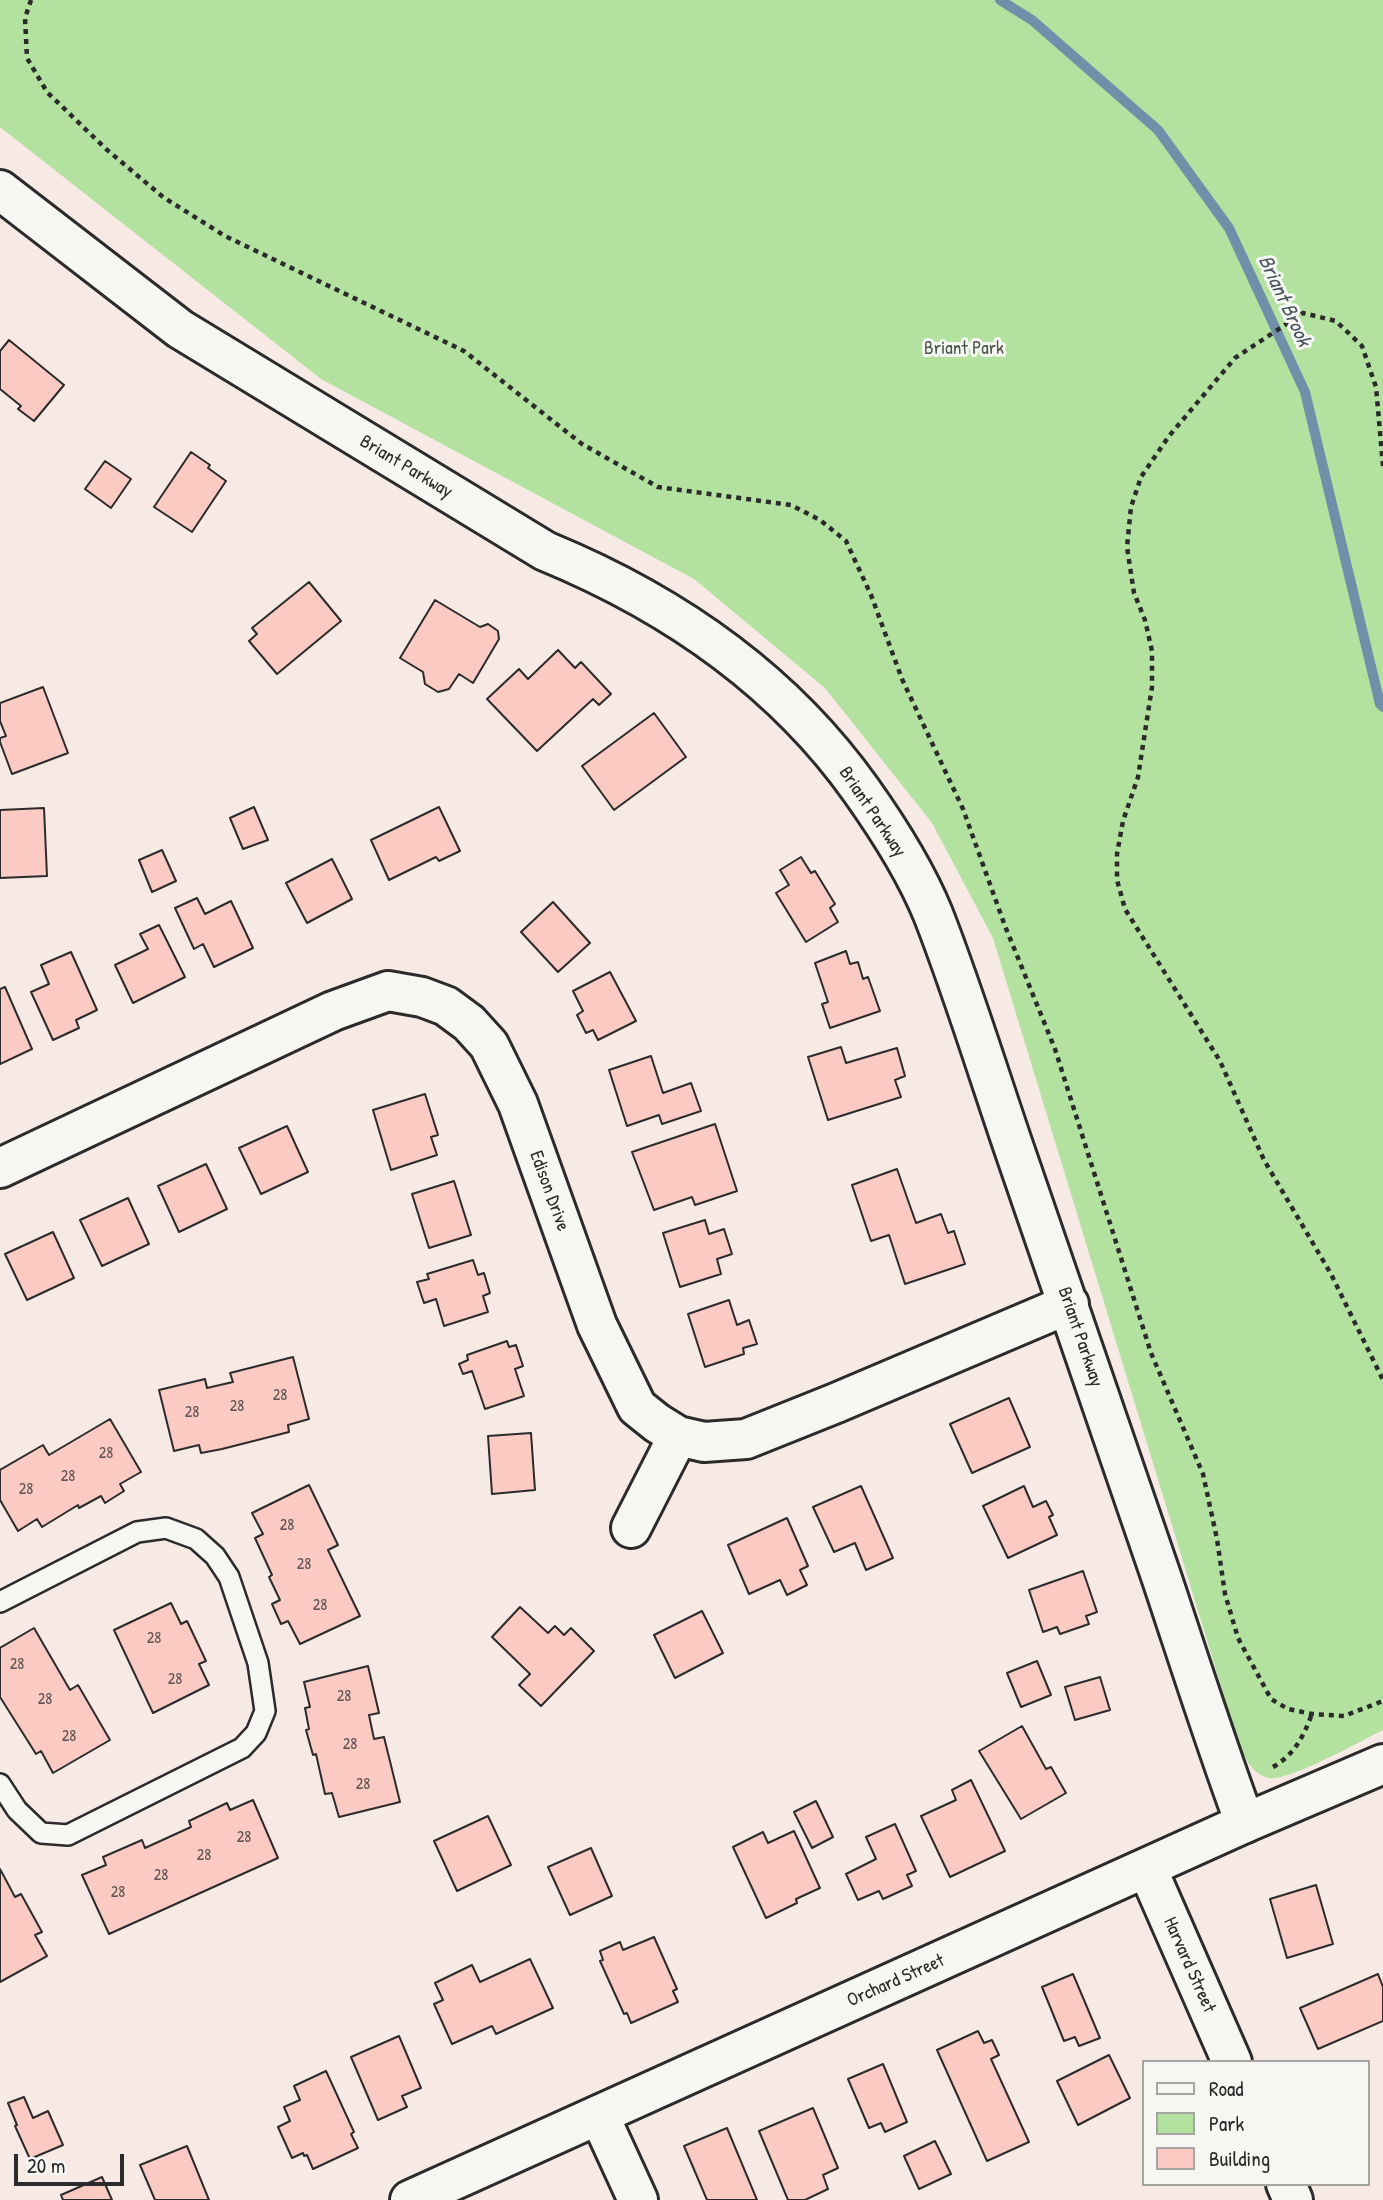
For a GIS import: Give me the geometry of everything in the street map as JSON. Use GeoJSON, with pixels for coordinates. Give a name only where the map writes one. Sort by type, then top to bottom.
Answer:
{"type":"FeatureCollection","features":[{"type":"Feature","properties":{"kind":"street","name":"Briant Parkway"},"geometry":{"type":"LineString","coordinates":[[0,190],[180,329],[545,551],[648,599],[708,638],[763,682],[814,732],[873,808],[899,848],[932,911],[1245,1823]]}},
{"type":"Feature","properties":{"kind":"street","name":"Edison Drive"},"geometry":{"type":"LineString","coordinates":[[0,1168],[333,1011],[388,990],[422,997],[446,1006],[469,1023],[489,1045],[523,1116],[597,1325],[636,1407],[678,1436],[705,1442],[746,1439],[1069,1304]]}},
{"type":"Feature","properties":{"kind":"street"},"geometry":{"type":"LineString","coordinates":[[631,1528],[678,1436]]}},
{"type":"Feature","properties":{"kind":"street","name":"Orchard Street"},"geometry":{"type":"LineString","coordinates":[[410,2200],[1383,1763]]}},
{"type":"Feature","properties":{"kind":"street","name":"Harvard Street"},"geometry":{"type":"LineString","coordinates":[[1147,1868],[1231,2060]]}},
{"type":"Feature","properties":{"kind":"street"},"geometry":{"type":"LineString","coordinates":[[599,2115],[638,2200]]}},
{"type":"Feature","properties":{"kind":"lane"},"geometry":{"type":"LineString","coordinates":[[0,1602],[137,1532],[166,1528],[196,1539],[215,1556],[229,1577],[258,1663],[265,1711],[257,1733],[242,1748],[68,1835],[41,1833],[17,1810],[0,1784]]}},
{"type":"Feature","properties":{"kind":"path"},"geometry":{"type":"LineString","coordinates":[[31,0],[25,18],[27,58],[47,92],[163,197],[225,236],[464,351],[582,444],[658,487],[792,505],[820,520],[846,541],[871,595],[902,679],[963,809],[1005,926],[1055,1049],[1152,1353],[1202,1474],[1217,1539],[1225,1594],[1238,1638],[1271,1699],[1288,1709],[1344,1716],[1383,1701]]}},
{"type":"Feature","properties":{"kind":"path"},"geometry":{"type":"LineString","coordinates":[[1383,466],[1376,387],[1362,345],[1336,320],[1303,313],[1235,358],[1169,436],[1141,477],[1131,507],[1127,547],[1135,593],[1152,651],[1152,687],[1138,777],[1123,821],[1116,880],[1125,909],[1220,1061],[1264,1160],[1331,1274],[1383,1380]]}},
{"type":"Feature","properties":{"kind":"path"},"geometry":{"type":"LineString","coordinates":[[1269,1769],[1291,1753],[1303,1740],[1312,1714]]}},
{"type":"Feature","properties":{"kind":"green space","name":"Briant Park"},"geometry":{"type":"Polygon","coordinates":[[[0,0],[1383,0],[1383,1730],[1325,1760],[1278,1778],[1263,1776],[1253,1769],[1246,1759],[1238,1742],[993,938],[932,823],[825,688],[694,579],[321,379],[0,127],[0,0]]]}},
{"type":"Feature","properties":{"kind":"building"},"geometry":{"type":"Polygon","coordinates":[[[9,340],[64,385],[34,421],[18,409],[21,406],[0,389],[0,351],[9,340]]]}},
{"type":"Feature","properties":{"kind":"building"},"geometry":{"type":"Polygon","coordinates":[[[191,452],[210,465],[208,468],[226,481],[192,532],[154,507],[191,452]]]}},
{"type":"Feature","properties":{"kind":"building"},"geometry":{"type":"Polygon","coordinates":[[[105,461],[131,479],[111,508],[85,489],[105,461]]]}},
{"type":"Feature","properties":{"kind":"building"},"geometry":{"type":"Polygon","coordinates":[[[309,582],[341,621],[277,674],[249,641],[257,634],[252,628],[309,582]]]}},
{"type":"Feature","properties":{"kind":"building"},"geometry":{"type":"Polygon","coordinates":[[[435,600],[480,627],[488,624],[498,631],[499,639],[473,683],[459,674],[449,689],[438,692],[425,684],[423,672],[400,658],[435,600]]]}},
{"type":"Feature","properties":{"kind":"building"},"geometry":{"type":"Polygon","coordinates":[[[558,650],[575,668],[581,662],[611,694],[599,705],[593,699],[537,751],[487,699],[519,669],[528,679],[558,650]]]}},
{"type":"Feature","properties":{"kind":"building"},"geometry":{"type":"Polygon","coordinates":[[[43,687],[68,753],[12,774],[0,742],[0,738],[6,736],[0,721],[0,703],[43,687]]]}},
{"type":"Feature","properties":{"kind":"building"},"geometry":{"type":"Polygon","coordinates":[[[654,713],[686,757],[614,810],[582,766],[654,713]]]}},
{"type":"Feature","properties":{"kind":"building"},"geometry":{"type":"Polygon","coordinates":[[[254,807],[268,840],[243,849],[230,818],[254,807]]]}},
{"type":"Feature","properties":{"kind":"building"},"geometry":{"type":"Polygon","coordinates":[[[439,807],[460,851],[439,861],[436,857],[389,880],[371,840],[439,807]]]}},
{"type":"Feature","properties":{"kind":"building"},"geometry":{"type":"Polygon","coordinates":[[[44,808],[47,876],[0,878],[0,810],[44,808]]]}},
{"type":"Feature","properties":{"kind":"building"},"geometry":{"type":"Polygon","coordinates":[[[162,850],[176,881],[152,892],[139,860],[162,850]]]}},
{"type":"Feature","properties":{"kind":"building"},"geometry":{"type":"Polygon","coordinates":[[[801,857],[811,873],[815,871],[835,904],[830,908],[838,922],[806,942],[776,893],[789,885],[780,870],[801,857]]]}},
{"type":"Feature","properties":{"kind":"building"},"geometry":{"type":"Polygon","coordinates":[[[332,859],[352,899],[307,923],[286,883],[332,859]]]}},
{"type":"Feature","properties":{"kind":"building"},"geometry":{"type":"Polygon","coordinates":[[[197,898],[205,914],[231,901],[253,948],[214,967],[203,944],[194,949],[175,908],[197,898]]]}},
{"type":"Feature","properties":{"kind":"building"},"geometry":{"type":"Polygon","coordinates":[[[553,902],[590,943],[558,972],[521,932],[553,902]]]}},
{"type":"Feature","properties":{"kind":"building"},"geometry":{"type":"Polygon","coordinates":[[[159,925],[185,977],[133,1003],[115,965],[148,949],[140,934],[159,925]]]}},
{"type":"Feature","properties":{"kind":"building"},"geometry":{"type":"Polygon","coordinates":[[[846,951],[850,964],[858,962],[863,979],[868,977],[880,1011],[830,1028],[822,1004],[828,1002],[815,963],[846,951]]]}},
{"type":"Feature","properties":{"kind":"building"},"geometry":{"type":"Polygon","coordinates":[[[71,952],[97,1010],[76,1020],[79,1028],[53,1040],[31,992],[49,984],[41,965],[71,952]]]}},
{"type":"Feature","properties":{"kind":"building"},"geometry":{"type":"Polygon","coordinates":[[[610,972],[636,1021],[598,1040],[593,1030],[586,1033],[577,1015],[583,1011],[573,991],[610,972]]]}},
{"type":"Feature","properties":{"kind":"building"},"geometry":{"type":"Polygon","coordinates":[[[5,987],[32,1049],[0,1064],[0,989],[5,987]]]}},
{"type":"Feature","properties":{"kind":"building"},"geometry":{"type":"Polygon","coordinates":[[[841,1047],[846,1063],[897,1048],[905,1076],[895,1080],[901,1097],[828,1120],[808,1057],[841,1047]]]}},
{"type":"Feature","properties":{"kind":"building"},"geometry":{"type":"Polygon","coordinates":[[[651,1056],[663,1093],[691,1083],[701,1111],[662,1124],[659,1115],[627,1126],[609,1070],[651,1056]]]}},
{"type":"Feature","properties":{"kind":"building"},"geometry":{"type":"Polygon","coordinates":[[[425,1094],[438,1135],[431,1137],[437,1155],[391,1170],[373,1110],[425,1094]]]}},
{"type":"Feature","properties":{"kind":"building"},"geometry":{"type":"Polygon","coordinates":[[[715,1124],[737,1191],[695,1205],[692,1197],[654,1210],[632,1152],[715,1124]]]}},
{"type":"Feature","properties":{"kind":"building"},"geometry":{"type":"Polygon","coordinates":[[[287,1126],[308,1172],[261,1194],[239,1148],[287,1126]]]}},
{"type":"Feature","properties":{"kind":"building"},"geometry":{"type":"Polygon","coordinates":[[[206,1164],[227,1209],[179,1232],[158,1186],[206,1164]]]}},
{"type":"Feature","properties":{"kind":"building"},"geometry":{"type":"Polygon","coordinates":[[[897,1169],[916,1223],[941,1214],[948,1233],[954,1231],[965,1264],[905,1284],[889,1235],[871,1241],[852,1185],[897,1169]]]}},
{"type":"Feature","properties":{"kind":"building"},"geometry":{"type":"Polygon","coordinates":[[[454,1181],[471,1235],[429,1248],[412,1194],[454,1181]]]}},
{"type":"Feature","properties":{"kind":"building"},"geometry":{"type":"Polygon","coordinates":[[[128,1198],[149,1244],[102,1266],[80,1220],[128,1198]]]}},
{"type":"Feature","properties":{"kind":"building"},"geometry":{"type":"Polygon","coordinates":[[[705,1220],[709,1234],[724,1229],[732,1254],[717,1259],[721,1274],[680,1287],[663,1233],[705,1220]]]}},
{"type":"Feature","properties":{"kind":"building"},"geometry":{"type":"Polygon","coordinates":[[[53,1232],[74,1278],[27,1300],[5,1254],[53,1232]]]}},
{"type":"Feature","properties":{"kind":"building"},"geometry":{"type":"Polygon","coordinates":[[[473,1260],[478,1275],[484,1273],[490,1293],[483,1296],[488,1312],[444,1326],[436,1299],[424,1303],[417,1282],[429,1279],[427,1274],[473,1260]]]}},
{"type":"Feature","properties":{"kind":"building"},"geometry":{"type":"Polygon","coordinates":[[[729,1300],[737,1325],[749,1320],[757,1344],[743,1348],[744,1354],[705,1367],[688,1314],[729,1300]]]}},
{"type":"Feature","properties":{"kind":"building"},"geometry":{"type":"Polygon","coordinates":[[[507,1341],[509,1347],[516,1345],[523,1366],[515,1369],[524,1396],[485,1409],[472,1371],[463,1374],[459,1364],[468,1360],[467,1355],[507,1341]]]}},
{"type":"Feature","properties":{"kind":"building"},"geometry":{"type":"Polygon","coordinates":[[[293,1357],[309,1419],[288,1425],[289,1432],[222,1449],[201,1453],[199,1445],[174,1451],[159,1390],[205,1379],[207,1388],[233,1382],[230,1373],[293,1357]]]}},
{"type":"Feature","properties":{"kind":"building"},"geometry":{"type":"Polygon","coordinates":[[[1009,1398],[1030,1447],[972,1473],[950,1424],[1009,1398]]]}},
{"type":"Feature","properties":{"kind":"building"},"geometry":{"type":"Polygon","coordinates":[[[110,1419],[141,1472],[120,1484],[124,1491],[105,1503],[101,1496],[79,1508],[78,1505],[42,1527],[37,1519],[18,1531],[0,1500],[0,1470],[43,1445],[49,1455],[110,1419]]]}},
{"type":"Feature","properties":{"kind":"building"},"geometry":{"type":"Polygon","coordinates":[[[531,1433],[535,1490],[492,1494],[488,1436],[531,1433]]]}},
{"type":"Feature","properties":{"kind":"building"},"geometry":{"type":"Polygon","coordinates":[[[309,1485],[338,1545],[328,1550],[360,1616],[300,1644],[288,1621],[281,1624],[272,1604],[280,1600],[255,1538],[263,1534],[252,1513],[309,1485]]]}},
{"type":"Feature","properties":{"kind":"building"},"geometry":{"type":"Polygon","coordinates":[[[861,1486],[893,1558],[866,1570],[855,1543],[834,1552],[813,1507],[861,1486]]]}},
{"type":"Feature","properties":{"kind":"building"},"geometry":{"type":"Polygon","coordinates":[[[1024,1486],[1033,1507],[1046,1501],[1053,1515],[1049,1517],[1057,1535],[1008,1558],[983,1506],[1024,1486]]]}},
{"type":"Feature","properties":{"kind":"building"},"geometry":{"type":"Polygon","coordinates":[[[787,1518],[808,1566],[800,1570],[807,1585],[787,1595],[780,1580],[749,1594],[728,1545],[787,1518]]]}},
{"type":"Feature","properties":{"kind":"building"},"geometry":{"type":"Polygon","coordinates":[[[1083,1571],[1097,1612],[1086,1616],[1089,1624],[1060,1634],[1057,1627],[1043,1632],[1029,1590],[1083,1571]]]}},
{"type":"Feature","properties":{"kind":"building"},"geometry":{"type":"Polygon","coordinates":[[[171,1603],[181,1624],[187,1621],[206,1661],[199,1664],[209,1685],[153,1713],[114,1630],[171,1603]]]}},
{"type":"Feature","properties":{"kind":"building"},"geometry":{"type":"Polygon","coordinates":[[[520,1607],[548,1633],[555,1626],[564,1635],[571,1628],[594,1651],[541,1706],[519,1685],[530,1674],[492,1637],[520,1607]]]}},
{"type":"Feature","properties":{"kind":"building"},"geometry":{"type":"Polygon","coordinates":[[[702,1611],[723,1653],[675,1678],[654,1635],[702,1611]]]}},
{"type":"Feature","properties":{"kind":"building"},"geometry":{"type":"Polygon","coordinates":[[[34,1628],[70,1690],[78,1685],[110,1740],[53,1773],[41,1751],[36,1754],[0,1697],[0,1648],[34,1628]]]}},
{"type":"Feature","properties":{"kind":"building"},"geometry":{"type":"Polygon","coordinates":[[[1037,1661],[1051,1695],[1021,1707],[1007,1673],[1037,1661]]]}},
{"type":"Feature","properties":{"kind":"building"},"geometry":{"type":"Polygon","coordinates":[[[368,1666],[379,1713],[369,1715],[374,1739],[384,1737],[400,1802],[339,1817],[332,1793],[325,1794],[316,1754],[313,1755],[306,1730],[309,1729],[305,1708],[310,1707],[304,1682],[368,1666]]]}},
{"type":"Feature","properties":{"kind":"building"},"geometry":{"type":"Polygon","coordinates":[[[1100,1677],[1110,1710],[1075,1720],[1065,1687],[1100,1677]]]}},
{"type":"Feature","properties":{"kind":"building"},"geometry":{"type":"Polygon","coordinates":[[[1022,1726],[1046,1769],[1051,1767],[1066,1793],[1021,1819],[979,1751],[1022,1726]]]}},
{"type":"Feature","properties":{"kind":"building"},"geometry":{"type":"Polygon","coordinates":[[[971,1780],[1005,1851],[950,1877],[921,1816],[956,1800],[952,1790],[971,1780]]]}},
{"type":"Feature","properties":{"kind":"building"},"geometry":{"type":"Polygon","coordinates":[[[253,1800],[278,1858],[109,1934],[82,1875],[106,1865],[103,1857],[142,1840],[145,1848],[191,1827],[189,1821],[227,1803],[230,1810],[253,1800]]]}},
{"type":"Feature","properties":{"kind":"building"},"geometry":{"type":"Polygon","coordinates":[[[816,1801],[833,1837],[812,1848],[794,1812],[816,1801]]]}},
{"type":"Feature","properties":{"kind":"building"},"geometry":{"type":"Polygon","coordinates":[[[488,1816],[511,1865],[457,1891],[434,1841],[488,1816]]]}},
{"type":"Feature","properties":{"kind":"building"},"geometry":{"type":"Polygon","coordinates":[[[895,1824],[916,1871],[907,1875],[912,1886],[883,1899],[879,1891],[858,1900],[846,1874],[876,1859],[866,1837],[895,1824]]]}},
{"type":"Feature","properties":{"kind":"building"},"geometry":{"type":"Polygon","coordinates":[[[794,1831],[820,1888],[766,1918],[733,1847],[763,1832],[768,1843],[794,1831]]]}},
{"type":"Feature","properties":{"kind":"building"},"geometry":{"type":"Polygon","coordinates":[[[591,1848],[612,1896],[570,1915],[548,1867],[591,1848]]]}},
{"type":"Feature","properties":{"kind":"building"},"geometry":{"type":"Polygon","coordinates":[[[0,1869],[15,1897],[21,1894],[42,1932],[35,1935],[47,1956],[0,1982],[0,1869]]]}},
{"type":"Feature","properties":{"kind":"building"},"geometry":{"type":"Polygon","coordinates":[[[1316,1885],[1333,1944],[1287,1958],[1270,1899],[1316,1885]]]}},
{"type":"Feature","properties":{"kind":"building"},"geometry":{"type":"Polygon","coordinates":[[[654,1937],[677,1989],[673,1991],[678,2002],[631,2023],[627,2013],[624,2014],[600,1961],[603,1960],[600,1951],[620,1942],[623,1950],[654,1937]]]}},
{"type":"Feature","properties":{"kind":"building"},"geometry":{"type":"Polygon","coordinates":[[[530,1959],[553,2008],[496,2034],[492,2026],[452,2044],[434,2004],[443,2000],[435,1983],[472,1965],[480,1982],[530,1959]]]}},
{"type":"Feature","properties":{"kind":"building"},"geometry":{"type":"Polygon","coordinates":[[[1073,1974],[1100,2038],[1079,2046],[1075,2037],[1064,2041],[1042,1987],[1073,1974]]]}},
{"type":"Feature","properties":{"kind":"building"},"geometry":{"type":"Polygon","coordinates":[[[1378,1974],[1383,1987],[1383,2021],[1318,2049],[1300,2008],[1378,1974]]]}},
{"type":"Feature","properties":{"kind":"building"},"geometry":{"type":"Polygon","coordinates":[[[978,2031],[984,2043],[992,2040],[999,2055],[991,2059],[1029,2142],[987,2161],[937,2050],[978,2031]]]}},
{"type":"Feature","properties":{"kind":"building"},"geometry":{"type":"Polygon","coordinates":[[[399,2036],[421,2088],[402,2096],[407,2107],[378,2120],[351,2057],[399,2036]]]}},
{"type":"Feature","properties":{"kind":"building"},"geometry":{"type":"Polygon","coordinates":[[[1109,2055],[1130,2098],[1078,2125],[1057,2081],[1109,2055]]]}},
{"type":"Feature","properties":{"kind":"building"},"geometry":{"type":"Polygon","coordinates":[[[883,2064],[907,2122],[885,2132],[881,2123],[869,2128],[848,2079],[883,2064]]]}},
{"type":"Feature","properties":{"kind":"building"},"geometry":{"type":"Polygon","coordinates":[[[326,2071],[354,2132],[351,2134],[358,2148],[313,2169],[307,2155],[304,2156],[303,2153],[292,2158],[278,2127],[290,2121],[284,2107],[300,2100],[294,2086],[326,2071]]]}},
{"type":"Feature","properties":{"kind":"building"},"geometry":{"type":"Polygon","coordinates":[[[24,2097],[33,2118],[48,2111],[63,2145],[30,2159],[8,2103],[24,2097]]]}},
{"type":"Feature","properties":{"kind":"building"},"geometry":{"type":"Polygon","coordinates":[[[813,2108],[838,2168],[823,2175],[828,2189],[805,2200],[788,2200],[759,2131],[813,2108]]]}},
{"type":"Feature","properties":{"kind":"building"},"geometry":{"type":"Polygon","coordinates":[[[727,2128],[757,2200],[707,2200],[684,2146],[727,2128]]]}},
{"type":"Feature","properties":{"kind":"building"},"geometry":{"type":"Polygon","coordinates":[[[935,2141],[951,2174],[919,2189],[904,2156],[935,2141]]]}},
{"type":"Feature","properties":{"kind":"building"},"geometry":{"type":"Polygon","coordinates":[[[187,2146],[209,2200],[155,2200],[140,2165],[187,2146]]]}},
{"type":"Feature","properties":{"kind":"building"},"geometry":{"type":"Polygon","coordinates":[[[102,2177],[112,2200],[63,2200],[61,2195],[102,2177]]]}},
{"type":"Feature","properties":{"kind":"waterway","name":"Briant Brook"},"geometry":{"type":"LineString","coordinates":[[1000,0],[1032,20],[1158,130],[1229,228],[1305,392],[1380,704],[1383,707]]}}]}
